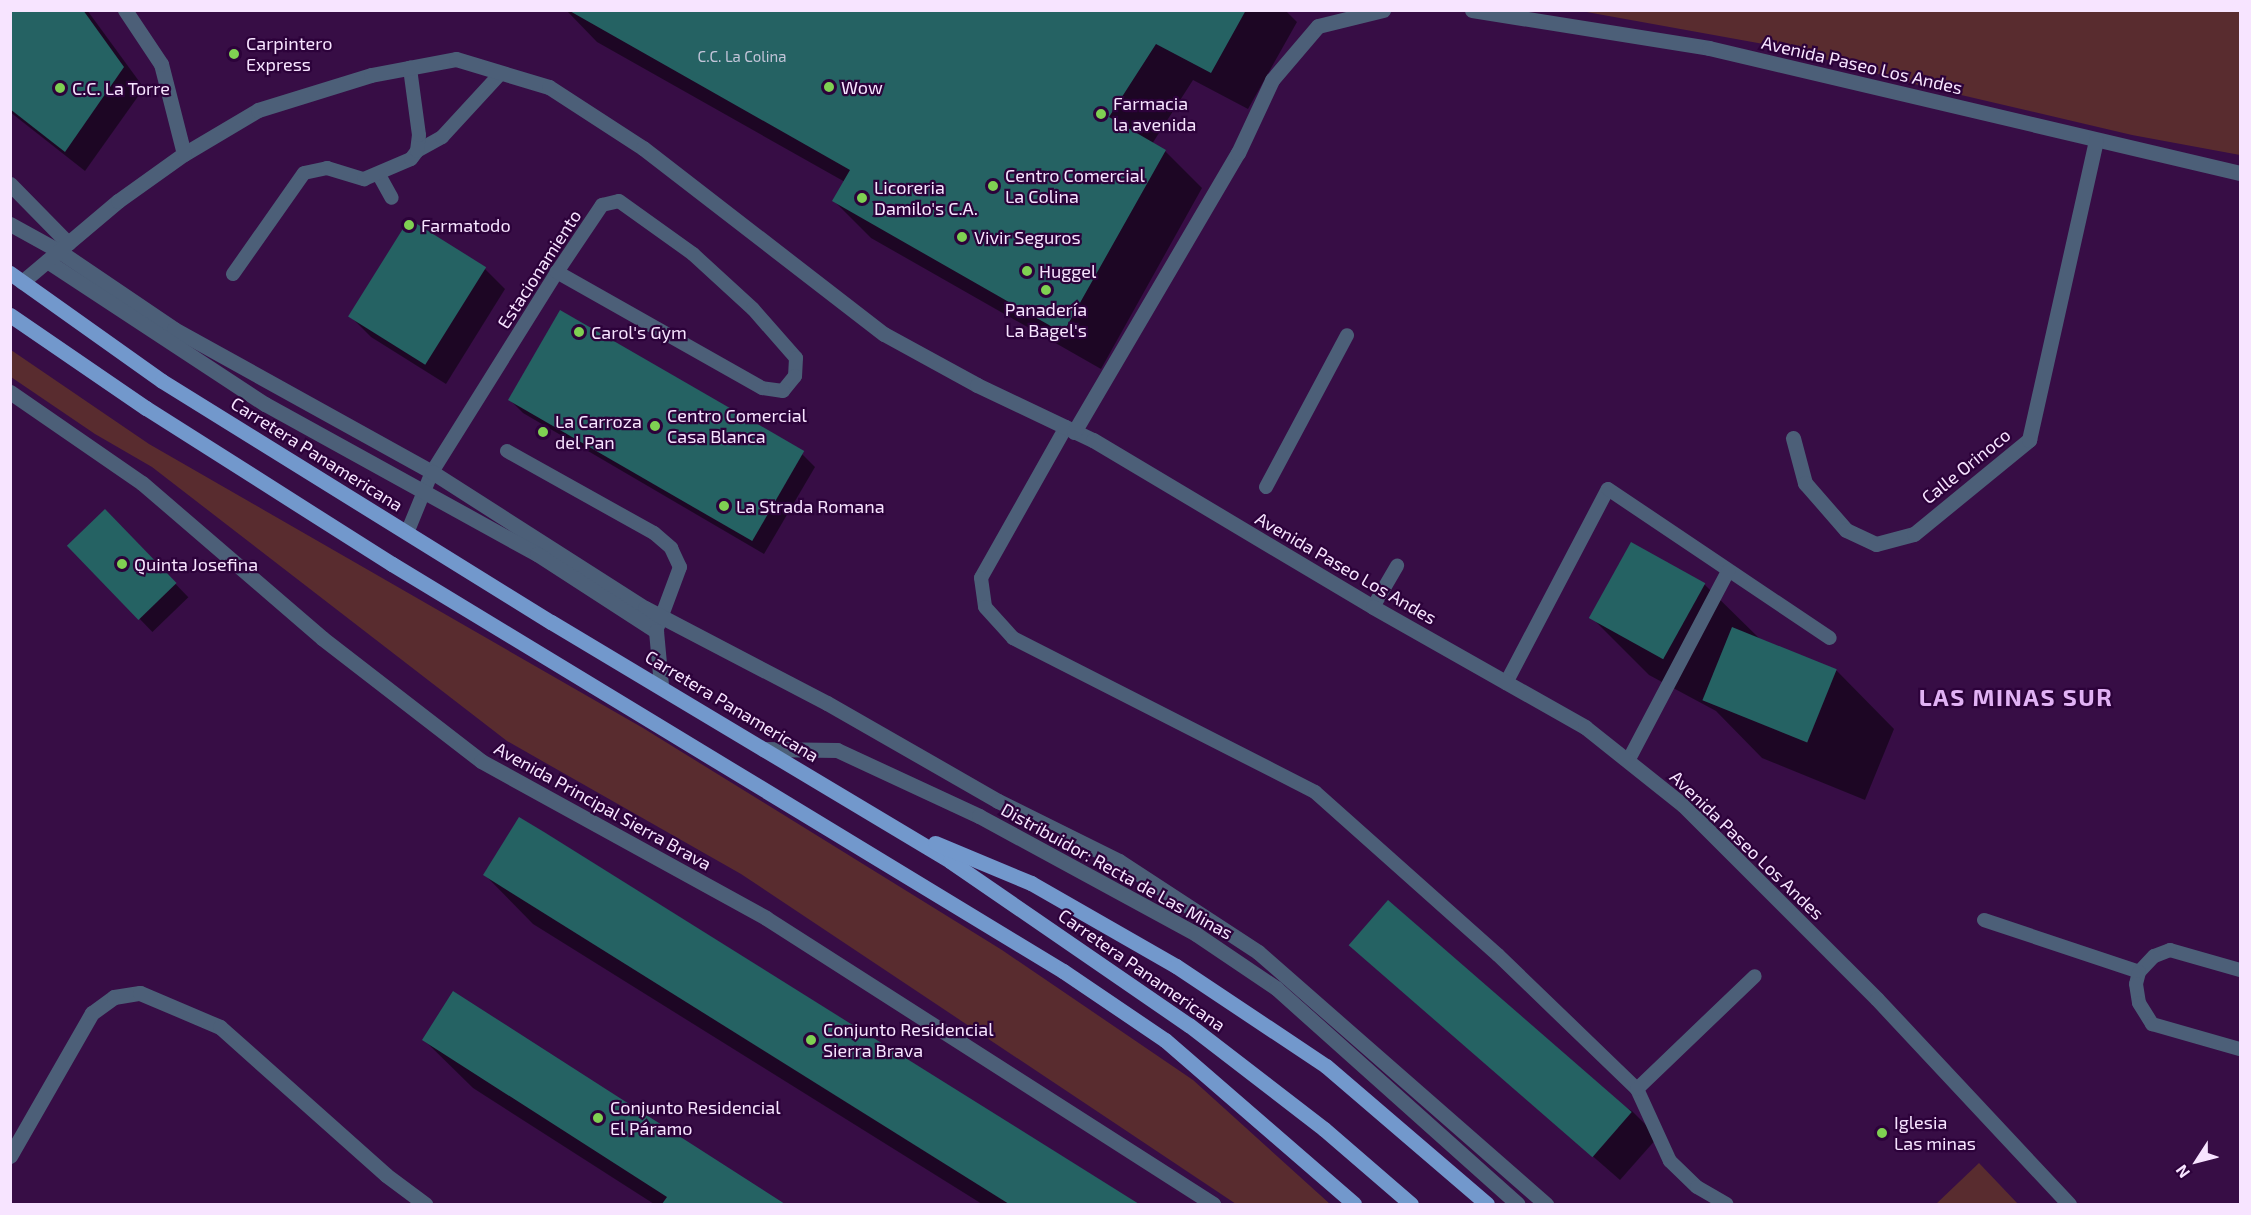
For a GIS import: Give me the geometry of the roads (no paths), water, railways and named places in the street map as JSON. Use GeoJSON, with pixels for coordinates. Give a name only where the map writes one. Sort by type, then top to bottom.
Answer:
{"type":"FeatureCollection","features":[{"type":"Feature","properties":{"kind":"main road","name":"Carretera Panamericana"},"geometry":{"type":"LineString","coordinates":[[16,278],[162,381],[763,749],[896,826],[1189,1025],[1324,1129],[1411,1204]]}},
{"type":"Feature","properties":{"kind":"main road"},"geometry":{"type":"LineString","coordinates":[[10,315],[146,408],[392,564],[1063,971],[1165,1040],[1354,1204]]}},
{"type":"Feature","properties":{"kind":"main road"},"geometry":{"type":"LineString","coordinates":[[896,826],[1031,884],[1176,966],[1326,1066],[1487,1204]]}},
{"type":"Feature","properties":{"kind":"street"},"geometry":{"type":"LineString","coordinates":[[125,10],[161,64],[184,154]]}},
{"type":"Feature","properties":{"kind":"street"},"geometry":{"type":"LineString","coordinates":[[1070,430],[1238,153],[1272,80],[1318,26],[1383,10]]}},
{"type":"Feature","properties":{"kind":"street","name":"Avenida Paseo Los Andes"},"geometry":{"type":"LineString","coordinates":[[1472,10],[1709,48],[2241,173]]}},
{"type":"Feature","properties":{"kind":"street","name":"Avenida Paseo Los Andes"},"geometry":{"type":"LineString","coordinates":[[16,278],[58,252],[184,154],[258,110],[371,75],[456,59],[549,87],[643,148],[885,334],[977,385],[1093,440],[1373,608],[1585,727],[1683,805],[1860,982],[2068,1204]]}},
{"type":"Feature","properties":{"kind":"street","name":"Calle Orinoco"},"geometry":{"type":"LineString","coordinates":[[1792,438],[1805,483],[1846,530],[1876,544],[1914,534],[2029,440],[2097,140]]}},
{"type":"Feature","properties":{"kind":"street"},"geometry":{"type":"LineString","coordinates":[[10,184],[58,252],[265,404],[537,554],[656,631],[661,685]]}},
{"type":"Feature","properties":{"kind":"street"},"geometry":{"type":"LineString","coordinates":[[10,224],[58,252],[174,329],[432,472],[645,608],[827,703],[998,801],[1119,861],[1258,952],[1546,1204]]}},
{"type":"Feature","properties":{"kind":"street","name":"Avenida Principal Sierra Brava"},"geometry":{"type":"LineString","coordinates":[[10,392],[142,483],[322,638],[481,761],[766,918],[1213,1204]]}},
{"type":"Feature","properties":{"kind":"street","name":"Distribuidor: Recta de Las Minas"},"geometry":{"type":"LineString","coordinates":[[763,749],[837,750],[989,821],[1196,934],[1276,988],[1518,1204]]}},
{"type":"Feature","properties":{"kind":"street"},"geometry":{"type":"LineString","coordinates":[[10,1156],[92,1013],[114,997],[141,993],[220,1027],[386,1175],[425,1204]]}},
{"type":"Feature","properties":{"kind":"lane"},"geometry":{"type":"LineString","coordinates":[[410,68],[419,135],[417,151]]}},
{"type":"Feature","properties":{"kind":"lane"},"geometry":{"type":"LineString","coordinates":[[233,274],[304,172],[327,168],[364,179],[403,164],[417,151],[442,137],[501,73]]}},
{"type":"Feature","properties":{"kind":"lane"},"geometry":{"type":"LineString","coordinates":[[379,175],[392,198]]}},
{"type":"Feature","properties":{"kind":"lane","name":"Estacionamiento"},"geometry":{"type":"LineString","coordinates":[[407,533],[432,472],[557,272],[602,205],[619,201],[693,254],[753,309],[796,358],[795,376],[783,391],[762,388],[557,272]]}},
{"type":"Feature","properties":{"kind":"lane"},"geometry":{"type":"LineString","coordinates":[[1266,487],[1347,335]]}},
{"type":"Feature","properties":{"kind":"lane"},"geometry":{"type":"LineString","coordinates":[[1070,430],[981,578],[985,607],[1013,638],[1315,792],[1498,955],[1637,1089],[1670,1161],[1697,1187],[1726,1204]]}},
{"type":"Feature","properties":{"kind":"lane"},"geometry":{"type":"LineString","coordinates":[[507,451],[654,533],[671,548],[680,567],[656,631]]}},
{"type":"Feature","properties":{"kind":"lane"},"geometry":{"type":"LineString","coordinates":[[1506,683],[1608,489],[1830,638]]}},
{"type":"Feature","properties":{"kind":"lane"},"geometry":{"type":"LineString","coordinates":[[1373,608],[1397,566]]}},
{"type":"Feature","properties":{"kind":"lane"},"geometry":{"type":"LineString","coordinates":[[1628,761],[1728,571]]}},
{"type":"Feature","properties":{"kind":"lane"},"geometry":{"type":"LineString","coordinates":[[1984,920],[2139,972]]}},
{"type":"Feature","properties":{"kind":"lane"},"geometry":{"type":"LineString","coordinates":[[2241,970],[2170,950],[2154,956],[2139,972],[2136,984],[2139,1003],[2152,1024],[2241,1049]]}},
{"type":"Feature","properties":{"kind":"lane"},"geometry":{"type":"LineString","coordinates":[[1637,1089],[1755,976]]}},
{"type":"Feature","properties":{"kind":"place","name":"Carpintero Express"},"geometry":{"type":"Point","coordinates":[234,54]}},
{"type":"Feature","properties":{"kind":"place","name":"Wow"},"geometry":{"type":"Point","coordinates":[829,87]}},
{"type":"Feature","properties":{"kind":"place","name":"C.C. La Torre"},"geometry":{"type":"Point","coordinates":[60,88]}},
{"type":"Feature","properties":{"kind":"place","name":"Farmacia la avenida"},"geometry":{"type":"Point","coordinates":[1101,114]}},
{"type":"Feature","properties":{"kind":"place","name":"Centro Comercial La Colina"},"geometry":{"type":"Point","coordinates":[993,186]}},
{"type":"Feature","properties":{"kind":"place","name":"Licoreria Damilo's C.A."},"geometry":{"type":"Point","coordinates":[862,198]}},
{"type":"Feature","properties":{"kind":"place","name":"Farmatodo"},"geometry":{"type":"Point","coordinates":[409,225]}},
{"type":"Feature","properties":{"kind":"place","name":"Vivir Seguros"},"geometry":{"type":"Point","coordinates":[962,237]}},
{"type":"Feature","properties":{"kind":"place","name":"Huggel"},"geometry":{"type":"Point","coordinates":[1027,271]}},
{"type":"Feature","properties":{"kind":"place","name":"Panadería La Bagel's"},"geometry":{"type":"Point","coordinates":[1046,290]}},
{"type":"Feature","properties":{"kind":"place","name":"Carol's Gym"},"geometry":{"type":"Point","coordinates":[579,332]}},
{"type":"Feature","properties":{"kind":"place","name":"Centro Comercial Casa Blanca"},"geometry":{"type":"Point","coordinates":[655,426]}},
{"type":"Feature","properties":{"kind":"place","name":"La Carroza del Pan"},"geometry":{"type":"Point","coordinates":[543,432]}},
{"type":"Feature","properties":{"kind":"place","name":"La Strada Romana"},"geometry":{"type":"Point","coordinates":[724,506]}},
{"type":"Feature","properties":{"kind":"place","name":"Quinta Josefina"},"geometry":{"type":"Point","coordinates":[122,564]}},
{"type":"Feature","properties":{"kind":"place","name":"Conjunto Residencial Sierra Brava"},"geometry":{"type":"Point","coordinates":[811,1040]}},
{"type":"Feature","properties":{"kind":"place","name":"Conjunto Residencial El Páramo"},"geometry":{"type":"Point","coordinates":[598,1118]}},
{"type":"Feature","properties":{"kind":"place","name":"Iglesia Las minas"},"geometry":{"type":"Point","coordinates":[1882,1133]}},
{"type":"Feature","properties":{"kind":"district","name":"LAS MINAS SUR"},"geometry":{"type":"Point","coordinates":[2016,697]}}]}
